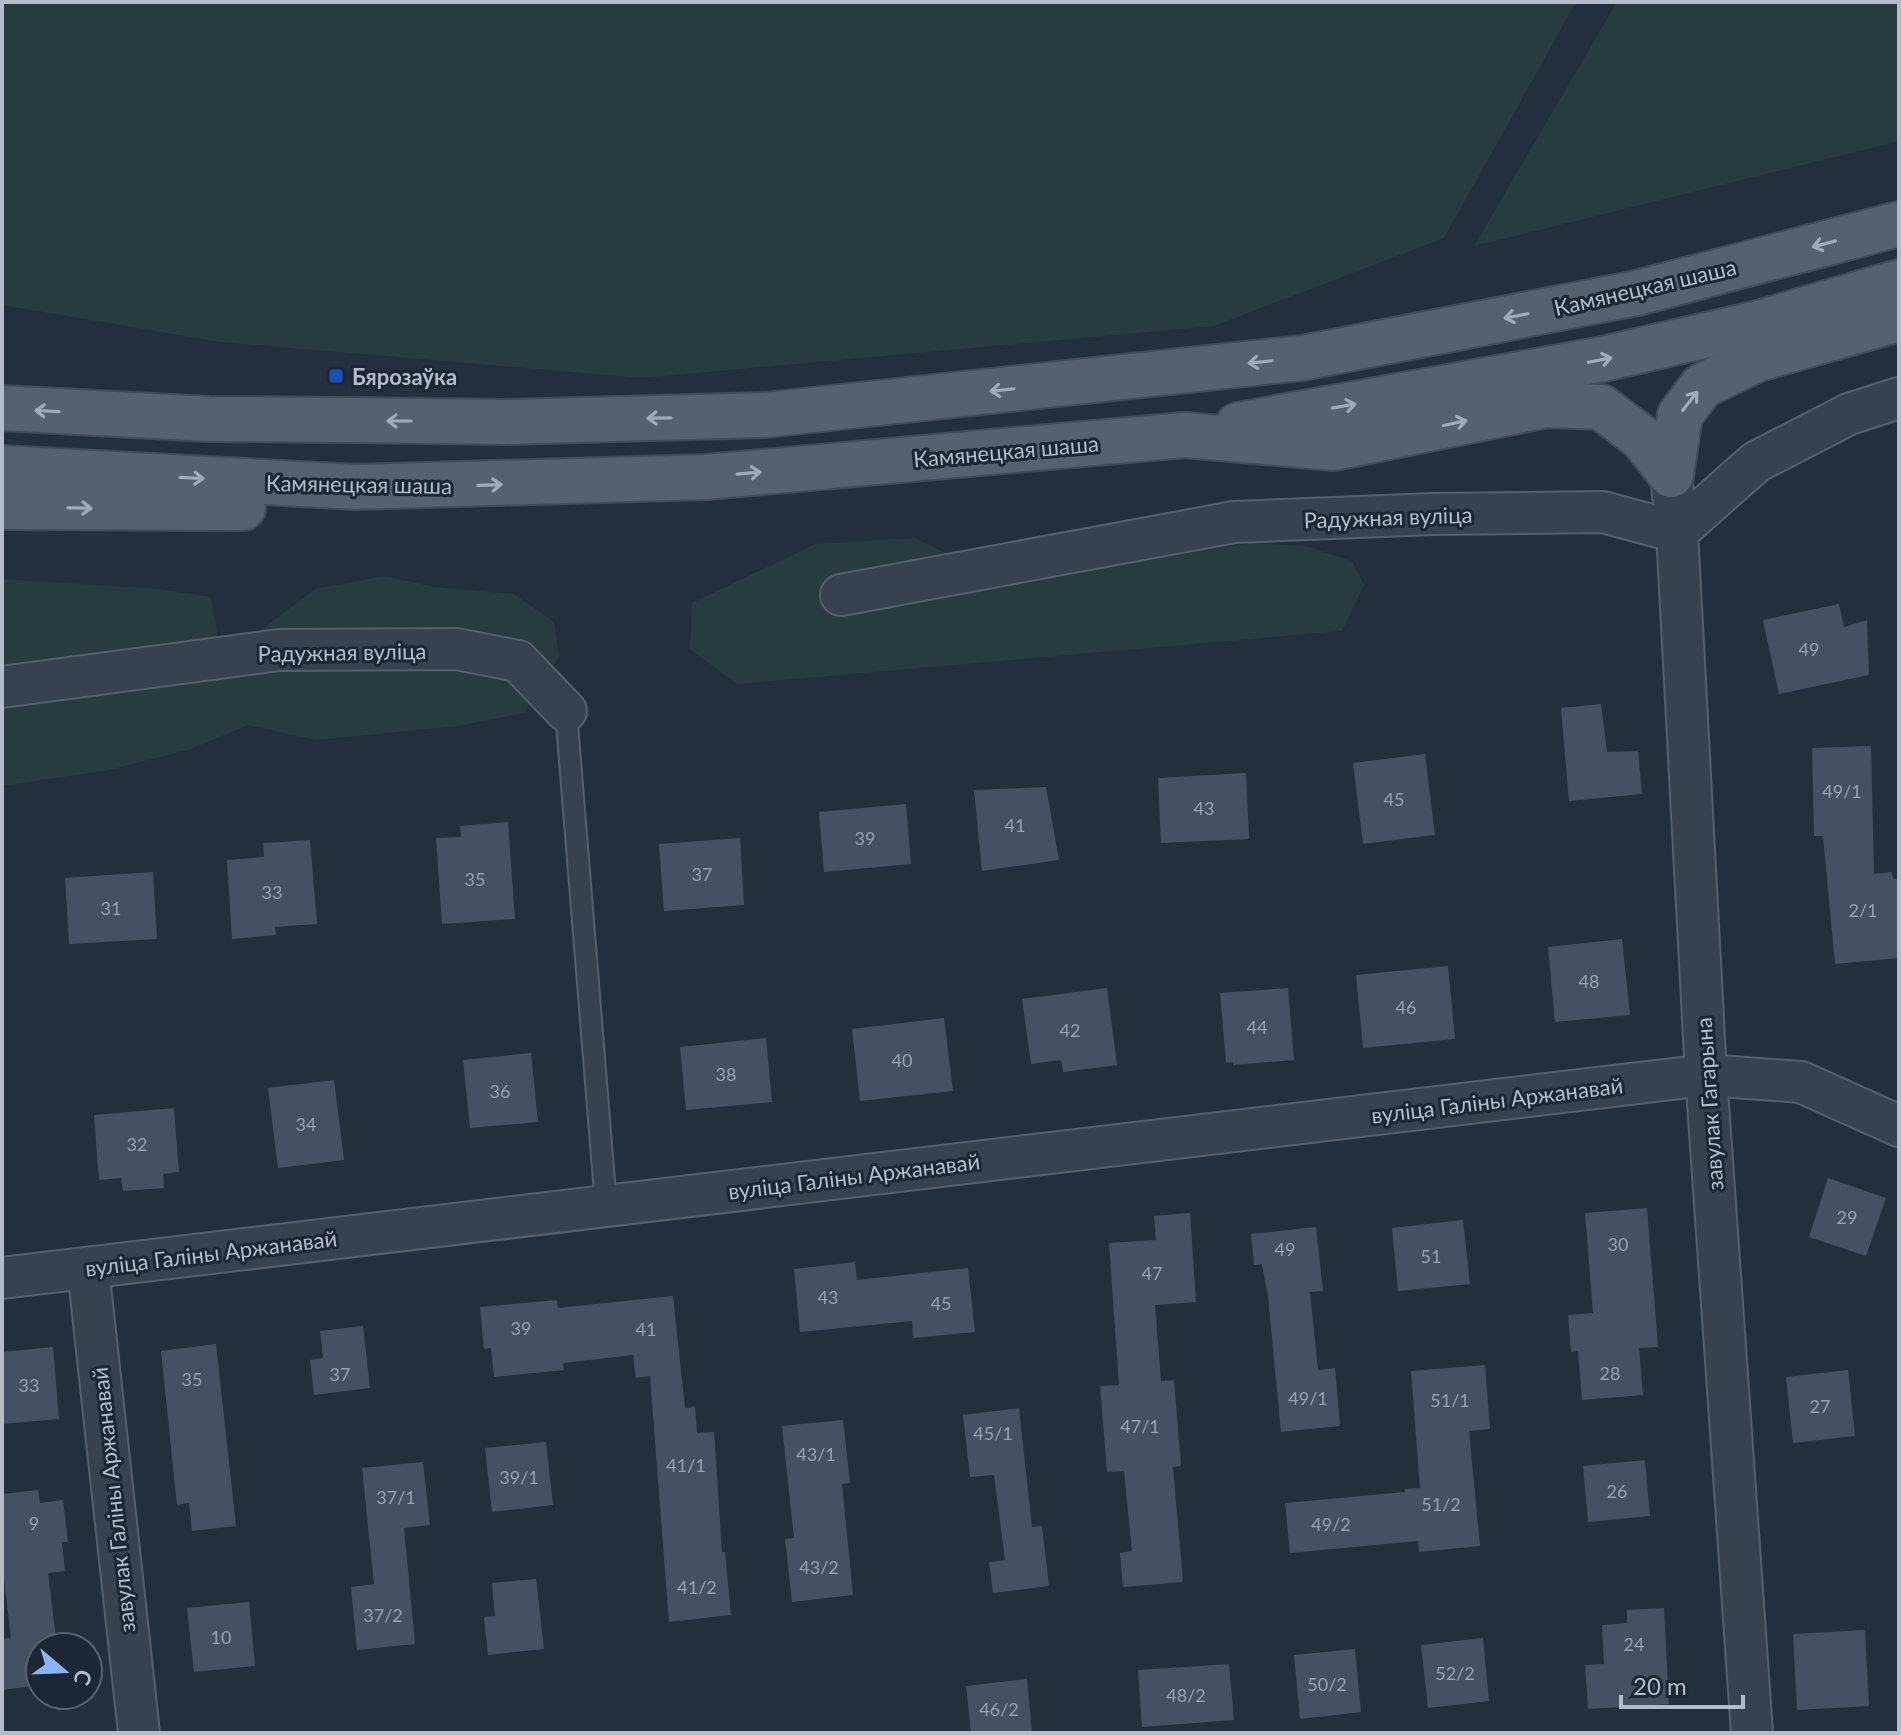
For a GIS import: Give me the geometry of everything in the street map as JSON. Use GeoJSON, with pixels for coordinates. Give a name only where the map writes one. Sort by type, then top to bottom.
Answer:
{"type":"FeatureCollection","features":[{"type":"Feature","properties":{"kind":"main road","name":"Камянецкая шаша"},"geometry":{"type":"LineString","coordinates":[[2,408],[209,419],[504,422],[765,415],[1302,358],[1637,293],[1899,224]]}},
{"type":"Feature","properties":{"kind":"main road"},"geometry":{"type":"LineString","coordinates":[[1185,435],[1603,359],[1755,324],[1899,282]]}},
{"type":"Feature","properties":{"kind":"main road"},"geometry":{"type":"LineString","coordinates":[[1671,475],[1680,415],[1702,386],[1758,359],[1899,319]]}},
{"type":"Feature","properties":{"kind":"main road"},"geometry":{"type":"LineString","coordinates":[[2,378],[115,389],[209,419]]}},
{"type":"Feature","properties":{"kind":"main road","name":"Камянецкая шаша"},"geometry":{"type":"LineString","coordinates":[[2,468],[356,487],[706,477],[1185,435],[1334,448],[1547,405],[1601,407],[1642,438],[1671,475]]}},
{"type":"Feature","properties":{"kind":"main road"},"geometry":{"type":"LineString","coordinates":[[2,507],[247,508],[314,498],[356,487]]}},
{"type":"Feature","properties":{"kind":"street"},"geometry":{"type":"LineString","coordinates":[[1677,532],[1756,462],[1849,414],[1899,398]]}},
{"type":"Feature","properties":{"kind":"street","name":"завулак Гагарына"},"geometry":{"type":"LineString","coordinates":[[1671,475],[1677,532],[1706,1075],[1752,1733]]}},
{"type":"Feature","properties":{"kind":"street","name":"Радужная вуліца"},"geometry":{"type":"LineString","coordinates":[[841,595],[1234,522],[1433,514],[1603,512],[1677,532]]}},
{"type":"Feature","properties":{"kind":"street","name":"Радужная вуліца"},"geometry":{"type":"LineString","coordinates":[[2,687],[279,650],[456,649],[518,661],[566,711]]}},
{"type":"Feature","properties":{"kind":"street","name":"вуліца Галіны Аржанавай"},"geometry":{"type":"LineString","coordinates":[[2,1278],[1706,1075],[1801,1082],[1899,1126]]}},
{"type":"Feature","properties":{"kind":"street","name":"завулак Галіны Аржанавай"},"geometry":{"type":"LineString","coordinates":[[88,1268],[139,1733]]}},
{"type":"Feature","properties":{"kind":"lane"},"geometry":{"type":"LineString","coordinates":[[566,711],[606,1206]]}},
{"type":"Feature","properties":{"kind":"green space"},"geometry":{"type":"Polygon","coordinates":[[[2,2],[1576,2],[1444,238],[1214,326],[641,378],[221,342],[2,305],[2,2]]]}},
{"type":"Feature","properties":{"kind":"green space"},"geometry":{"type":"Polygon","coordinates":[[[1617,2],[1899,2],[1899,141],[1474,246],[1617,2]]]}},
{"type":"Feature","properties":{"kind":"green space"},"geometry":{"type":"Polygon","coordinates":[[[914,538],[1009,583],[1251,543],[1305,546],[1352,561],[1364,585],[1342,631],[737,684],[690,649],[692,603],[815,544],[914,538]]]}},
{"type":"Feature","properties":{"kind":"green space"},"geometry":{"type":"Polygon","coordinates":[[[384,576],[435,587],[514,594],[554,622],[559,656],[524,713],[458,726],[316,740],[248,725],[191,749],[109,770],[2,786],[2,579],[159,589],[211,597],[218,637],[249,639],[315,589],[384,576]]]}},
{"type":"Feature","properties":{"kind":"building"},"geometry":{"type":"Polygon","coordinates":[[[1839,604],[1844,627],[1867,620],[1869,675],[1779,694],[1763,620],[1839,604]]]}},
{"type":"Feature","properties":{"kind":"building"},"geometry":{"type":"Polygon","coordinates":[[[1601,704],[1607,752],[1638,751],[1642,794],[1569,801],[1561,708],[1601,704]]]}},
{"type":"Feature","properties":{"kind":"building"},"geometry":{"type":"Polygon","coordinates":[[[1871,746],[1874,874],[1892,872],[1893,879],[1899,879],[1899,958],[1835,964],[1823,836],[1814,836],[1812,748],[1871,746]]]}},
{"type":"Feature","properties":{"kind":"building"},"geometry":{"type":"Polygon","coordinates":[[[1425,754],[1435,835],[1363,844],[1353,763],[1425,754]]]}},
{"type":"Feature","properties":{"kind":"building"},"geometry":{"type":"Polygon","coordinates":[[[1246,773],[1249,839],[1161,843],[1158,778],[1246,773]]]}},
{"type":"Feature","properties":{"kind":"building"},"geometry":{"type":"Polygon","coordinates":[[[1046,787],[1059,860],[982,871],[974,790],[1046,787]]]}},
{"type":"Feature","properties":{"kind":"building"},"geometry":{"type":"Polygon","coordinates":[[[906,804],[911,864],[824,872],[819,812],[906,804]]]}},
{"type":"Feature","properties":{"kind":"building"},"geometry":{"type":"Polygon","coordinates":[[[508,822],[515,919],[442,924],[436,838],[461,837],[460,826],[508,822]]]}},
{"type":"Feature","properties":{"kind":"building"},"geometry":{"type":"Polygon","coordinates":[[[740,838],[744,905],[664,911],[659,844],[740,838]]]}},
{"type":"Feature","properties":{"kind":"building"},"geometry":{"type":"Polygon","coordinates":[[[310,840],[317,924],[275,927],[276,935],[232,939],[227,860],[264,857],[263,843],[310,840]]]}},
{"type":"Feature","properties":{"kind":"building"},"geometry":{"type":"Polygon","coordinates":[[[153,872],[157,939],[69,944],[65,878],[153,872]]]}},
{"type":"Feature","properties":{"kind":"building"},"geometry":{"type":"Polygon","coordinates":[[[1622,939],[1630,1015],[1555,1022],[1548,947],[1622,939]]]}},
{"type":"Feature","properties":{"kind":"building"},"geometry":{"type":"Polygon","coordinates":[[[1448,966],[1455,1039],[1363,1048],[1356,975],[1448,966]]]}},
{"type":"Feature","properties":{"kind":"building"},"geometry":{"type":"Polygon","coordinates":[[[1107,988],[1117,1065],[1063,1072],[1061,1060],[1031,1064],[1022,999],[1107,988]]]}},
{"type":"Feature","properties":{"kind":"building"},"geometry":{"type":"Polygon","coordinates":[[[1288,988],[1294,1060],[1226,1063],[1220,993],[1288,988]]]}},
{"type":"Feature","properties":{"kind":"building"},"geometry":{"type":"Polygon","coordinates":[[[944,1018],[953,1091],[860,1101],[852,1029],[944,1018]]]}},
{"type":"Feature","properties":{"kind":"building"},"geometry":{"type":"Polygon","coordinates":[[[766,1038],[772,1102],[686,1110],[680,1047],[766,1038]]]}},
{"type":"Feature","properties":{"kind":"building"},"geometry":{"type":"Polygon","coordinates":[[[531,1053],[538,1122],[470,1128],[463,1060],[531,1053]]]}},
{"type":"Feature","properties":{"kind":"building"},"geometry":{"type":"Polygon","coordinates":[[[334,1080],[344,1160],[278,1168],[268,1088],[334,1080]]]}},
{"type":"Feature","properties":{"kind":"building"},"geometry":{"type":"Polygon","coordinates":[[[174,1108],[179,1172],[163,1174],[164,1188],[123,1191],[121,1178],[99,1180],[94,1115],[174,1108]]]}},
{"type":"Feature","properties":{"kind":"building"},"geometry":{"type":"Polygon","coordinates":[[[1828,1178],[1886,1198],[1866,1256],[1809,1237],[1828,1178]]]}},
{"type":"Feature","properties":{"kind":"building"},"geometry":{"type":"Polygon","coordinates":[[[1647,1208],[1658,1347],[1639,1348],[1643,1395],[1582,1400],[1578,1351],[1571,1352],[1568,1315],[1593,1313],[1585,1213],[1647,1208]]]}},
{"type":"Feature","properties":{"kind":"building"},"geometry":{"type":"Polygon","coordinates":[[[1190,1213],[1196,1302],[1155,1305],[1161,1381],[1174,1380],[1181,1466],[1173,1467],[1183,1582],[1123,1587],[1120,1553],[1132,1551],[1124,1471],[1107,1472],[1100,1386],[1119,1385],[1109,1243],[1156,1240],[1154,1216],[1190,1213]]]}},
{"type":"Feature","properties":{"kind":"building"},"geometry":{"type":"Polygon","coordinates":[[[1463,1220],[1470,1284],[1398,1291],[1392,1228],[1463,1220]]]}},
{"type":"Feature","properties":{"kind":"building"},"geometry":{"type":"Polygon","coordinates":[[[1316,1227],[1323,1291],[1310,1292],[1318,1370],[1335,1368],[1340,1426],[1281,1432],[1268,1296],[1262,1264],[1254,1265],[1251,1234],[1316,1227]]]}},
{"type":"Feature","properties":{"kind":"building"},"geometry":{"type":"Polygon","coordinates":[[[855,1262],[857,1280],[968,1268],[975,1332],[913,1338],[912,1321],[800,1332],[794,1269],[855,1262]]]}},
{"type":"Feature","properties":{"kind":"building"},"geometry":{"type":"Polygon","coordinates":[[[673,1296],[685,1408],[695,1407],[697,1433],[714,1432],[722,1552],[725,1552],[731,1615],[669,1622],[650,1376],[636,1378],[633,1355],[563,1363],[564,1370],[494,1377],[491,1348],[484,1349],[480,1307],[557,1300],[558,1308],[673,1296]]]}},
{"type":"Feature","properties":{"kind":"building"},"geometry":{"type":"Polygon","coordinates":[[[363,1326],[370,1388],[314,1395],[310,1360],[323,1358],[320,1331],[363,1326]]]}},
{"type":"Feature","properties":{"kind":"building"},"geometry":{"type":"Polygon","coordinates":[[[216,1344],[236,1526],[192,1531],[189,1503],[177,1505],[161,1351],[216,1344]]]}},
{"type":"Feature","properties":{"kind":"building"},"geometry":{"type":"Polygon","coordinates":[[[53,1347],[59,1419],[2,1424],[2,1352],[53,1347]]]}},
{"type":"Feature","properties":{"kind":"building"},"geometry":{"type":"Polygon","coordinates":[[[1485,1365],[1490,1429],[1469,1431],[1480,1546],[1419,1552],[1418,1541],[1290,1553],[1285,1503],[1420,1488],[1411,1371],[1485,1365]]]}},
{"type":"Feature","properties":{"kind":"building"},"geometry":{"type":"Polygon","coordinates":[[[1848,1370],[1855,1436],[1793,1443],[1786,1377],[1848,1370]]]}},
{"type":"Feature","properties":{"kind":"building"},"geometry":{"type":"Polygon","coordinates":[[[1019,1408],[1032,1527],[1042,1526],[1049,1586],[993,1593],[989,1562],[1005,1560],[994,1475],[970,1477],[963,1415],[1019,1408]]]}},
{"type":"Feature","properties":{"kind":"building"},"geometry":{"type":"Polygon","coordinates":[[[843,1420],[850,1483],[842,1484],[853,1595],[792,1602],[785,1539],[794,1538],[782,1426],[843,1420]]]}},
{"type":"Feature","properties":{"kind":"building"},"geometry":{"type":"Polygon","coordinates":[[[546,1442],[553,1505],[492,1512],[485,1448],[546,1442]]]}},
{"type":"Feature","properties":{"kind":"building"},"geometry":{"type":"Polygon","coordinates":[[[1645,1460],[1650,1516],[1588,1522],[1583,1466],[1645,1460]]]}},
{"type":"Feature","properties":{"kind":"building"},"geometry":{"type":"Polygon","coordinates":[[[423,1462],[430,1525],[404,1528],[415,1644],[357,1650],[351,1587],[374,1584],[362,1468],[423,1462]]]}},
{"type":"Feature","properties":{"kind":"building"},"geometry":{"type":"Polygon","coordinates":[[[38,1490],[40,1503],[63,1500],[68,1542],[62,1542],[65,1571],[48,1573],[55,1631],[24,1631],[24,1687],[2,1690],[2,1639],[11,1638],[2,1562],[2,1494],[38,1490]]]}},
{"type":"Feature","properties":{"kind":"building"},"geometry":{"type":"Polygon","coordinates":[[[536,1579],[544,1649],[488,1655],[484,1617],[495,1616],[492,1583],[536,1579]]]}},
{"type":"Feature","properties":{"kind":"building"},"geometry":{"type":"Polygon","coordinates":[[[249,1602],[255,1666],[194,1672],[187,1608],[249,1602]]]}},
{"type":"Feature","properties":{"kind":"building"},"geometry":{"type":"Polygon","coordinates":[[[1664,1608],[1669,1704],[1588,1709],[1585,1665],[1604,1664],[1602,1625],[1627,1623],[1627,1610],[1664,1608]]]}},
{"type":"Feature","properties":{"kind":"building"},"geometry":{"type":"Polygon","coordinates":[[[1865,1630],[1869,1706],[1797,1710],[1793,1634],[1865,1630]]]}},
{"type":"Feature","properties":{"kind":"building"},"geometry":{"type":"Polygon","coordinates":[[[1483,1638],[1489,1701],[1428,1708],[1421,1645],[1483,1638]]]}},
{"type":"Feature","properties":{"kind":"building"},"geometry":{"type":"Polygon","coordinates":[[[1355,1649],[1361,1712],[1300,1719],[1294,1655],[1355,1649]]]}},
{"type":"Feature","properties":{"kind":"building"},"geometry":{"type":"Polygon","coordinates":[[[1229,1664],[1234,1720],[1142,1727],[1138,1670],[1229,1664]]]}},
{"type":"Feature","properties":{"kind":"building"},"geometry":{"type":"Polygon","coordinates":[[[1027,1679],[1032,1733],[971,1733],[966,1686],[1027,1679]]]}},
{"type":"Feature","properties":{"kind":"place","name":"Бярозаўка"},"geometry":{"type":"Point","coordinates":[336,376]}}]}
